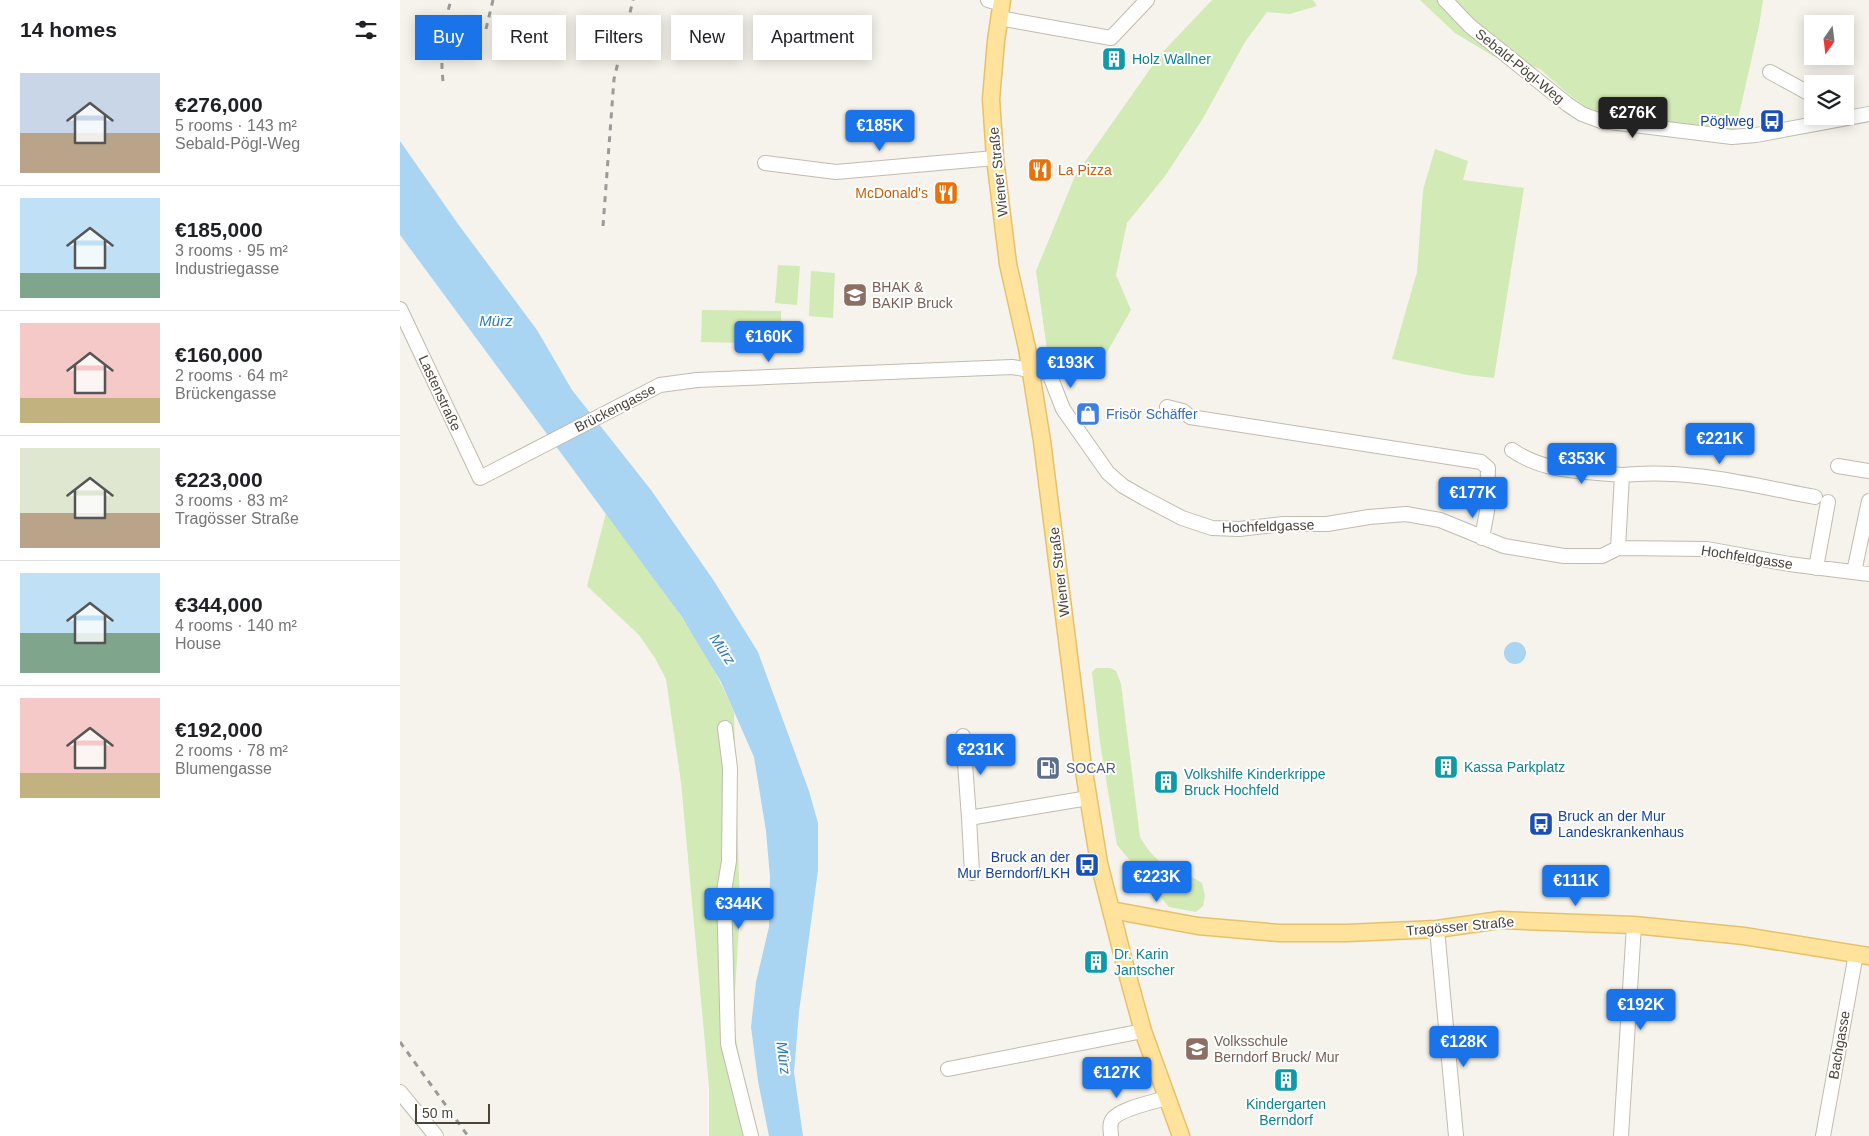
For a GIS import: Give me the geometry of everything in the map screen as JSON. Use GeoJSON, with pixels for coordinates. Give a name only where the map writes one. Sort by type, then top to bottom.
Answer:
{"type":"FeatureCollection","features":[{"type":"Feature","properties":{"kind":"main road","name":"Wiener Straße"},"geometry":{"type":"LineString","coordinates":[[998,5],[991,99],[995,158],[1008,264],[1031,369],[1088,798],[1099,863],[1143,1031],[1181,1136]]}},
{"type":"Feature","properties":{"kind":"main road","name":"Tragösser Straße"},"geometry":{"type":"LineString","coordinates":[[1111,910],[1198,926],[1259,932],[1347,934],[1437,929],[1500,920],[1634,925],[1744,936],[1863,955]]}},
{"type":"Feature","properties":{"kind":"street"},"geometry":{"type":"LineString","coordinates":[[998,5],[1111,38],[1147,0]]}},
{"type":"Feature","properties":{"kind":"street","name":"Sebald-Pögl-Weg"},"geometry":{"type":"LineString","coordinates":[[1445,0],[1470,26],[1567,104],[1582,114],[1602,121],[1732,137],[1756,135],[1805,125]]}},
{"type":"Feature","properties":{"kind":"street"},"geometry":{"type":"LineString","coordinates":[[1770,72],[1804,91]]}},
{"type":"Feature","properties":{"kind":"street","name":"Sebald-Pögl-Weg"},"geometry":{"type":"LineString","coordinates":[[1854,116],[1869,114]]}},
{"type":"Feature","properties":{"kind":"street"},"geometry":{"type":"LineString","coordinates":[[765,163],[836,172],[995,158]]}},
{"type":"Feature","properties":{"kind":"street","name":"Lastenstraße"},"geometry":{"type":"LineString","coordinates":[[400,309],[480,478]]}},
{"type":"Feature","properties":{"kind":"street","name":"Brückengasse"},"geometry":{"type":"LineString","coordinates":[[480,478],[660,385],[697,380],[1012,367],[1031,369]]}},
{"type":"Feature","properties":{"kind":"street","name":"Hochfeldgasse"},"geometry":{"type":"LineString","coordinates":[[1031,369],[1049,373],[1063,409],[1108,473],[1123,486],[1182,518],[1212,528],[1239,529],[1283,524],[1327,524],[1369,517],[1406,514],[1440,520],[1504,546],[1564,556],[1602,556],[1618,548],[1707,549],[1816,568],[1869,574]]}},
{"type":"Feature","properties":{"kind":"street"},"geometry":{"type":"LineString","coordinates":[[1167,407],[1183,411],[1190,417],[1481,462],[1488,468],[1482,538]]}},
{"type":"Feature","properties":{"kind":"street"},"geometry":{"type":"LineString","coordinates":[[1512,450],[1528,461],[1546,467],[1622,475],[1650,472],[1724,480],[1815,497]]}},
{"type":"Feature","properties":{"kind":"street"},"geometry":{"type":"LineString","coordinates":[[1838,466],[1869,471]]}},
{"type":"Feature","properties":{"kind":"street"},"geometry":{"type":"LineString","coordinates":[[1618,548],[1622,475]]}},
{"type":"Feature","properties":{"kind":"street"},"geometry":{"type":"LineString","coordinates":[[1854,572],[1867,520],[1869,501]]}},
{"type":"Feature","properties":{"kind":"street"},"geometry":{"type":"LineString","coordinates":[[1816,568],[1828,502]]}},
{"type":"Feature","properties":{"kind":"street"},"geometry":{"type":"LineString","coordinates":[[725,728],[730,768],[729,861],[724,891],[728,1044],[751,1136]]}},
{"type":"Feature","properties":{"kind":"street"},"geometry":{"type":"LineString","coordinates":[[963,736],[970,818],[972,873]]}},
{"type":"Feature","properties":{"kind":"street"},"geometry":{"type":"LineString","coordinates":[[970,818],[1088,798]]}},
{"type":"Feature","properties":{"kind":"street"},"geometry":{"type":"LineString","coordinates":[[1621,1136],[1634,925]]}},
{"type":"Feature","properties":{"kind":"street"},"geometry":{"type":"LineString","coordinates":[[1437,929],[1456,1136]]}},
{"type":"Feature","properties":{"kind":"street","name":"Bachgasse"},"geometry":{"type":"LineString","coordinates":[[1823,1136],[1863,955]]}},
{"type":"Feature","properties":{"kind":"street"},"geometry":{"type":"LineString","coordinates":[[948,1069],[1143,1031]]}},
{"type":"Feature","properties":{"kind":"street"},"geometry":{"type":"LineString","coordinates":[[400,1092],[436,1136]]}},
{"type":"Feature","properties":{"kind":"street"},"geometry":{"type":"LineString","coordinates":[[1111,1136],[1110,1127],[1114,1118],[1125,1111],[1166,1098]]}},
{"type":"Feature","properties":{"kind":"green space"},"geometry":{"type":"Polygon","coordinates":[[[1212,0],[1313,0],[1317,6],[1290,14],[1267,12],[1245,42],[1202,120],[1165,176],[1127,223],[1116,275],[1131,310],[1097,370],[1049,364],[1036,271],[1075,176],[1160,55],[1212,0]]]}},
{"type":"Feature","properties":{"kind":"green space"},"geometry":{"type":"Polygon","coordinates":[[[1420,0],[1763,0],[1735,132],[1654,119],[1633,121],[1592,111],[1567,93],[1540,69],[1493,56],[1455,33],[1420,0]]]}},
{"type":"Feature","properties":{"kind":"green space"},"geometry":{"type":"Polygon","coordinates":[[[1435,149],[1468,161],[1463,180],[1524,188],[1494,378],[1467,375],[1392,359],[1417,272],[1423,190],[1435,149]]]}},
{"type":"Feature","properties":{"kind":"green space"},"geometry":{"type":"Polygon","coordinates":[[[778,265],[800,266],[797,305],[775,303],[778,265]]]}},
{"type":"Feature","properties":{"kind":"green space"},"geometry":{"type":"Polygon","coordinates":[[[811,271],[835,273],[833,318],[809,316],[811,271]]]}},
{"type":"Feature","properties":{"kind":"green space"},"geometry":{"type":"Polygon","coordinates":[[[702,310],[781,311],[781,344],[701,342],[702,310]]]}},
{"type":"Feature","properties":{"kind":"green space"},"geometry":{"type":"Polygon","coordinates":[[[606,513],[676,609],[708,659],[734,712],[740,910],[733,1024],[755,1136],[709,1136],[709,1087],[681,782],[666,679],[655,658],[639,635],[587,586],[606,513]]]}},
{"type":"Feature","properties":{"kind":"green space"},"geometry":{"type":"Polygon","coordinates":[[[1096,668],[1110,668],[1116,671],[1121,684],[1140,837],[1161,863],[1202,883],[1205,896],[1203,906],[1196,912],[1169,907],[1117,845],[1100,743],[1092,672],[1096,668]]]}},
{"type":"Feature","properties":{"kind":"water","name":"Mürz"},"geometry":{"type":"Polygon","coordinates":[[[400,141],[458,224],[537,330],[572,390],[651,490],[714,581],[758,652],[809,791],[818,823],[818,870],[799,1012],[794,1072],[803,1136],[769,1136],[758,1081],[751,1027],[756,982],[769,927],[770,877],[766,831],[754,757],[721,682],[682,617],[400,235],[400,141]]]}},
{"type":"Feature","properties":{"kind":"water"},"geometry":{"type":"Polygon","coordinates":[[[1515,642],[1523,645],[1526,653],[1523,661],[1515,664],[1507,661],[1504,653],[1507,645],[1515,642]]]}},
{"type":"Feature","properties":{"kind":"railway"},"geometry":{"type":"LineString","coordinates":[[443,81],[443,40],[451,0]]}},
{"type":"Feature","properties":{"kind":"railway"},"geometry":{"type":"LineString","coordinates":[[486,29],[493,0]]}},
{"type":"Feature","properties":{"kind":"railway"},"geometry":{"type":"LineString","coordinates":[[603,226],[614,79],[633,0]]}},
{"type":"Feature","properties":{"kind":"railway"},"geometry":{"type":"LineString","coordinates":[[400,1042],[468,1136]]}},
{"type":"Feature","properties":{"kind":"place","name":"Holz Wallner"},"geometry":{"type":"Point","coordinates":[1114,59]}},
{"type":"Feature","properties":{"kind":"place","name":"Pöglweg"},"geometry":{"type":"Point","coordinates":[1772,121]}},
{"type":"Feature","properties":{"kind":"place","name":"La Pizza"},"geometry":{"type":"Point","coordinates":[1040,170]}},
{"type":"Feature","properties":{"kind":"place","name":"McDonald's"},"geometry":{"type":"Point","coordinates":[946,193]}},
{"type":"Feature","properties":{"kind":"place","name":"BHAK & BAKIP Bruck"},"geometry":{"type":"Point","coordinates":[855,295]}},
{"type":"Feature","properties":{"kind":"place","name":"Frisör Schäffer"},"geometry":{"type":"Point","coordinates":[1088,414]}},
{"type":"Feature","properties":{"kind":"place","name":"Kassa Parkplatz"},"geometry":{"type":"Point","coordinates":[1446,767]}},
{"type":"Feature","properties":{"kind":"place","name":"SOCAR"},"geometry":{"type":"Point","coordinates":[1048,768]}},
{"type":"Feature","properties":{"kind":"place","name":"Volkshilfe Kinderkrippe Bruck Hochfeld"},"geometry":{"type":"Point","coordinates":[1166,782]}},
{"type":"Feature","properties":{"kind":"place","name":"Bruck an der Mur Landeskrankenhaus"},"geometry":{"type":"Point","coordinates":[1541,824]}},
{"type":"Feature","properties":{"kind":"place","name":"Bruck an der Mur Berndorf/LKH"},"geometry":{"type":"Point","coordinates":[1087,865]}},
{"type":"Feature","properties":{"kind":"place","name":"Dr. Karin Jantscher"},"geometry":{"type":"Point","coordinates":[1096,962]}},
{"type":"Feature","properties":{"kind":"place","name":"Volksschule Berndorf Bruck/ Mur"},"geometry":{"type":"Point","coordinates":[1197,1049]}},
{"type":"Feature","properties":{"kind":"place","name":"Kindergarten Berndorf"},"geometry":{"type":"Point","coordinates":[1286,1080]}}]}
